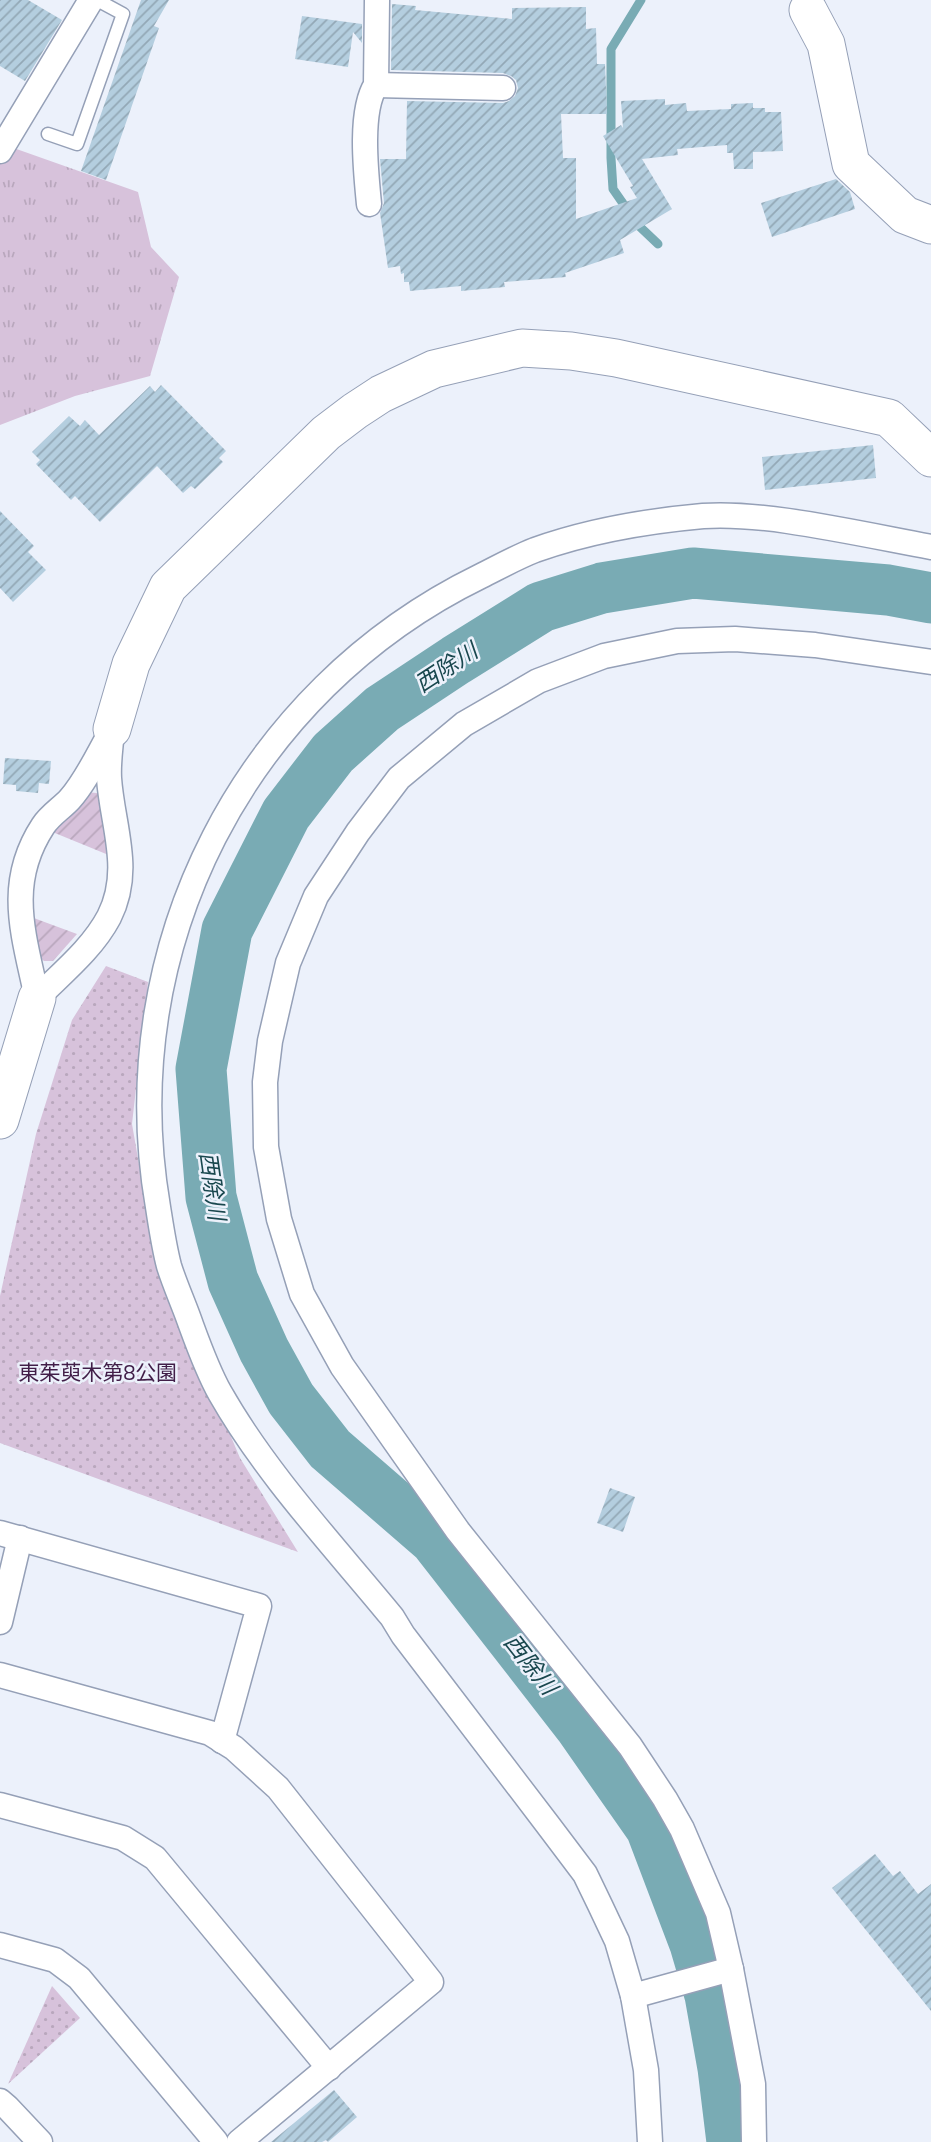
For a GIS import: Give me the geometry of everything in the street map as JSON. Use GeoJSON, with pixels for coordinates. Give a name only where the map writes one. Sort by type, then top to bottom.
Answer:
{"type":"FeatureCollection","features":[{"type":"Feature","properties":{"kind":"street"},"geometry":{"type":"LineString","coordinates":[[0,151],[91,0]]}},
{"type":"Feature","properties":{"kind":"street"},"geometry":{"type":"LineString","coordinates":[[369,204],[365,164],[369,96],[376,85],[377,0]]}},
{"type":"Feature","properties":{"kind":"street"},"geometry":{"type":"LineString","coordinates":[[804,3],[827,44],[851,164],[905,215],[931,225]]}},
{"type":"Feature","properties":{"kind":"street"},"geometry":{"type":"LineString","coordinates":[[376,85],[503,88]]}},
{"type":"Feature","properties":{"kind":"street"},"geometry":{"type":"LineString","coordinates":[[37,998],[85,951],[109,916],[117,890],[122,858],[108,776],[112,729],[131,664],[168,587],[327,433],[381,394],[434,369],[522,348],[571,351],[616,358],[889,418],[931,458]]}},
{"type":"Feature","properties":{"kind":"street"},"geometry":{"type":"LineString","coordinates":[[650,2142],[640,1994],[584,1874],[403,1635],[392,1616],[279,1479],[219,1391],[201,1351],[169,1265],[153,1180],[149,1079],[165,966],[178,919],[197,870],[225,815],[287,725],[358,654],[400,622],[454,589],[530,552],[564,540],[649,523],[706,516],[754,517],[813,525],[931,547]]}},
{"type":"Feature","properties":{"kind":"street"},"geometry":{"type":"LineString","coordinates":[[754,2142],[753,2084],[727,1970],[718,1913],[682,1829],[630,1746],[458,1531],[342,1366],[302,1294],[279,1219],[266,1147],[265,1082],[270,1041],[288,963],[316,896],[358,832],[399,778],[464,724],[538,681],[604,656],[677,641],[735,639],[815,645],[931,662]]}},
{"type":"Feature","properties":{"kind":"street"},"geometry":{"type":"LineString","coordinates":[[0,1120],[37,998],[19,909],[20,882],[30,848],[40,831],[71,798],[112,729]]}},
{"type":"Feature","properties":{"kind":"street"},"geometry":{"type":"LineString","coordinates":[[0,1622],[10,1536],[259,1606],[222,1741]]}},
{"type":"Feature","properties":{"kind":"street"},"geometry":{"type":"LineString","coordinates":[[0,1675],[210,1733],[222,1741],[278,1788],[431,1982],[239,2142]]}},
{"type":"Feature","properties":{"kind":"street"},"geometry":{"type":"LineString","coordinates":[[0,1805],[123,1838],[155,1858],[329,2068]]}},
{"type":"Feature","properties":{"kind":"street"},"geometry":{"type":"LineString","coordinates":[[0,1945],[55,1960],[79,1978],[216,2142]]}},
{"type":"Feature","properties":{"kind":"street"},"geometry":{"type":"LineString","coordinates":[[640,1994],[727,1970]]}},
{"type":"Feature","properties":{"kind":"street"},"geometry":{"type":"LineString","coordinates":[[0,2101],[40,2142]]}},
{"type":"Feature","properties":{"kind":"lane"},"geometry":{"type":"LineString","coordinates":[[48,134],[76,144],[123,14],[97,0]]}},
{"type":"Feature","properties":{"kind":"green space"},"geometry":{"type":"Polygon","coordinates":[[[8,146],[138,192],[151,247],[179,277],[150,376],[75,396],[0,425],[0,163],[8,146]]]}},
{"type":"Feature","properties":{"kind":"green space"},"geometry":{"type":"Polygon","coordinates":[[[85,792],[97,793],[102,800],[111,856],[50,831],[85,792]]]}},
{"type":"Feature","properties":{"kind":"green space"},"geometry":{"type":"Polygon","coordinates":[[[31,917],[77,934],[53,961],[44,961],[37,955],[31,917]]]}},
{"type":"Feature","properties":{"kind":"green space","name":"東茱萸木第8公園"},"geometry":{"type":"Polygon","coordinates":[[[106,966],[148,982],[132,1124],[155,1257],[240,1458],[298,1552],[0,1443],[0,1296],[36,1134],[72,1020],[106,966]]]}},
{"type":"Feature","properties":{"kind":"green space"},"geometry":{"type":"Polygon","coordinates":[[[52,1986],[80,2018],[8,2084],[52,1986]]]}},
{"type":"Feature","properties":{"kind":"building"},"geometry":{"type":"Polygon","coordinates":[[[0,0],[28,0],[62,20],[25,81],[0,66],[0,0]]]}},
{"type":"Feature","properties":{"kind":"building"},"geometry":{"type":"Polygon","coordinates":[[[141,0],[169,0],[154,26],[159,28],[106,180],[81,171],[141,0]]]}},
{"type":"Feature","properties":{"kind":"building"},"geometry":{"type":"Polygon","coordinates":[[[392,4],[416,6],[415,10],[512,19],[512,8],[586,7],[586,29],[596,28],[597,64],[605,64],[607,114],[561,114],[563,158],[576,158],[576,219],[637,198],[630,187],[633,186],[603,136],[621,125],[623,128],[621,101],[665,99],[665,105],[686,103],[687,111],[731,109],[731,104],[753,103],[753,108],[765,108],[765,112],[781,112],[783,151],[753,152],[753,169],[734,169],[733,153],[727,153],[727,145],[677,149],[678,155],[642,159],[672,209],[620,240],[624,253],[565,273],[566,277],[504,282],[505,287],[461,291],[461,286],[410,291],[409,282],[404,282],[404,273],[401,274],[400,266],[388,268],[380,213],[384,203],[380,159],[406,159],[407,101],[503,103],[515,96],[518,88],[516,80],[503,73],[391,70],[392,4]]]}},
{"type":"Feature","properties":{"kind":"building"},"geometry":{"type":"Polygon","coordinates":[[[302,16],[362,24],[362,43],[353,32],[348,67],[295,59],[302,16]]]}},
{"type":"Feature","properties":{"kind":"building"},"geometry":{"type":"Polygon","coordinates":[[[836,179],[850,192],[855,209],[772,237],[761,203],[836,179]]]}},
{"type":"Feature","properties":{"kind":"building"},"geometry":{"type":"Polygon","coordinates":[[[161,385],[226,451],[219,458],[223,462],[195,489],[191,486],[183,493],[157,466],[100,522],[75,496],[71,500],[36,464],[40,460],[32,452],[69,416],[80,426],[85,420],[99,435],[150,386],[155,392],[161,385]]]}},
{"type":"Feature","properties":{"kind":"building"},"geometry":{"type":"Polygon","coordinates":[[[873,445],[876,478],[765,490],[762,457],[873,445]]]}},
{"type":"Feature","properties":{"kind":"building"},"geometry":{"type":"Polygon","coordinates":[[[0,511],[34,546],[28,552],[46,570],[13,602],[0,588],[0,511]]]}},
{"type":"Feature","properties":{"kind":"building"},"geometry":{"type":"Polygon","coordinates":[[[5,758],[51,761],[49,784],[39,783],[38,793],[16,791],[16,785],[3,784],[5,758]]]}},
{"type":"Feature","properties":{"kind":"building"},"geometry":{"type":"Polygon","coordinates":[[[610,1488],[635,1497],[623,1532],[597,1523],[610,1488]]]}},
{"type":"Feature","properties":{"kind":"building"},"geometry":{"type":"Polygon","coordinates":[[[875,1854],[893,1876],[900,1871],[918,1894],[931,1884],[931,2011],[832,1888],[875,1854]]]}},
{"type":"Feature","properties":{"kind":"building"},"geometry":{"type":"Polygon","coordinates":[[[334,2090],[357,2117],[328,2142],[271,2142],[334,2090]]]}},
{"type":"Feature","properties":{"kind":"waterway"},"geometry":{"type":"LineString","coordinates":[[641,0],[611,49],[613,189],[638,225],[658,244]]}},
{"type":"Feature","properties":{"kind":"waterway","name":"西除川"},"geometry":{"type":"LineString","coordinates":[[732,2142],[710,1995],[695,1944],[651,1828],[579,1725],[435,1540],[330,1449],[291,1399],[264,1350],[233,1281],[211,1197],[201,1069],[227,930],[286,814],[333,753],[382,709],[456,660],[541,607],[602,588],[693,573],[888,590],[931,598]]}}]}
